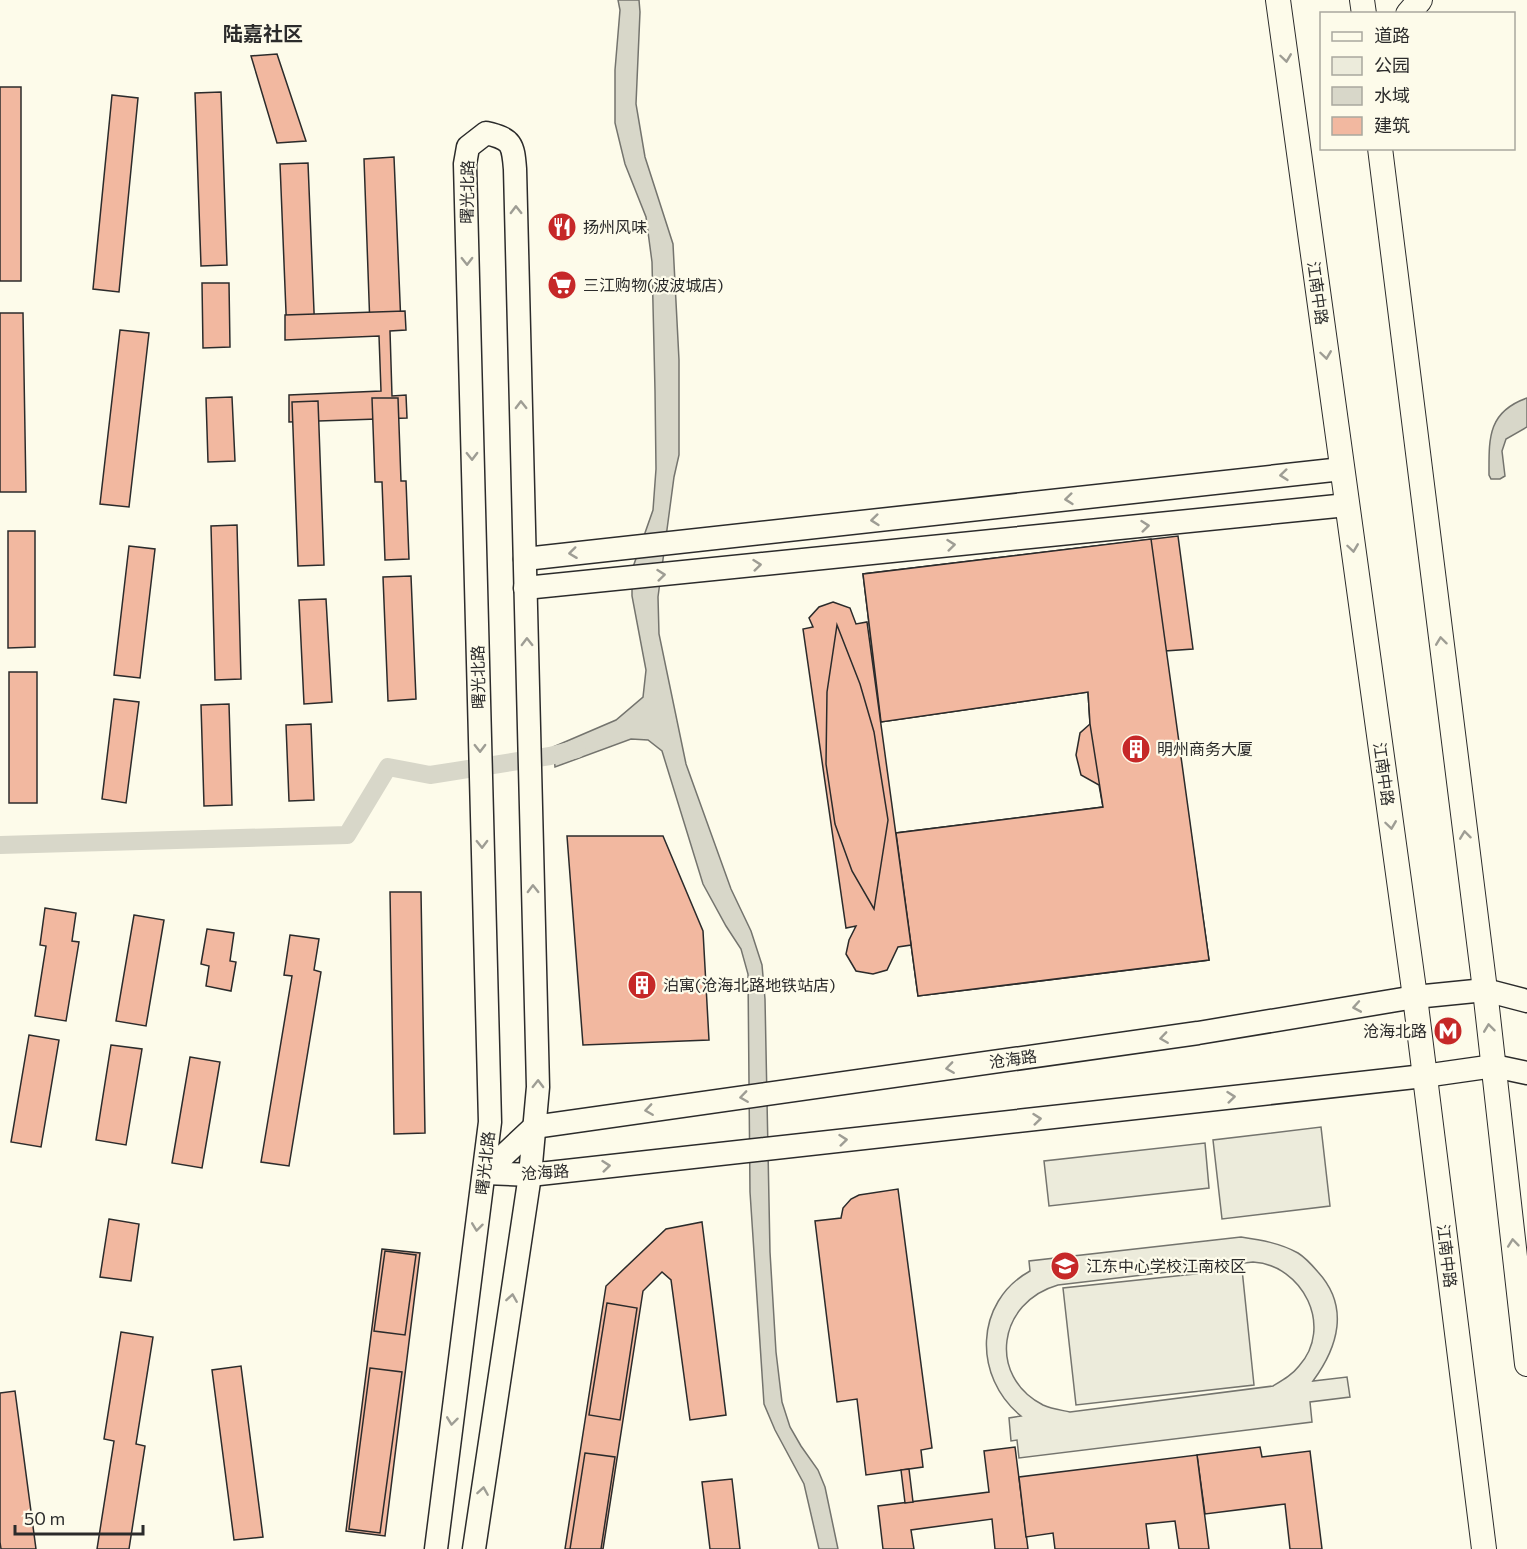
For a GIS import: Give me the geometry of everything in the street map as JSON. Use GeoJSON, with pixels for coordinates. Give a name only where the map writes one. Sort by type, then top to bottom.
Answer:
{"type":"FeatureCollection","features":[{"type":"Feature","properties":{"kind":"main road","name":"江南中路"},"geometry":{"type":"LineString","coordinates":[[1278,0],[1425,1076],[1484,1549]]}},
{"type":"Feature","properties":{"kind":"main road"},"geometry":{"type":"LineString","coordinates":[[1410,12],[1420,0]]}},
{"type":"Feature","properties":{"kind":"main road"},"geometry":{"type":"LineString","coordinates":[[1380,150],[1485,990],[1527,1364]]}},
{"type":"Feature","properties":{"kind":"street","name":"曙光北路"},"geometry":{"type":"LineString","coordinates":[[436,1549],[490,1122],[465,164],[468,147],[486,133],[502,137],[510,143],[514,152],[538,1087],[530,1174],[474,1549]]}},
{"type":"Feature","properties":{"kind":"street"},"geometry":{"type":"LineString","coordinates":[[525,559],[1342,469]]}},
{"type":"Feature","properties":{"kind":"street"},"geometry":{"type":"LineString","coordinates":[[525,588],[1347,505]]}},
{"type":"Feature","properties":{"kind":"street","name":"沧海路"},"geometry":{"type":"LineString","coordinates":[[484,1173],[534,1127],[1198,1033],[1414,997],[1485,990],[1527,1001]]}},
{"type":"Feature","properties":{"kind":"street","name":"沧海路"},"geometry":{"type":"LineString","coordinates":[[484,1173],[530,1174],[711,1155],[1425,1076],[1494,1066],[1527,1073]]}},
{"type":"Feature","properties":{"kind":"green space"},"geometry":{"type":"Polygon","coordinates":[[[1321,1127],[1330,1206],[1222,1219],[1213,1140],[1321,1127]]]}},
{"type":"Feature","properties":{"kind":"green space"},"geometry":{"type":"Polygon","coordinates":[[[1205,1143],[1209,1188],[1049,1206],[1044,1161],[1205,1143]]]}},
{"type":"Feature","properties":{"kind":"green space"},"geometry":{"type":"Polygon","coordinates":[[[1241,1237],[1284,1247],[1301,1255],[1309,1262],[1328,1285],[1334,1299],[1337,1327],[1334,1341],[1329,1355],[1313,1381],[1347,1377],[1350,1397],[1310,1402],[1312,1422],[1019,1458],[1017,1440],[1011,1441],[1009,1418],[1021,1416],[1005,1400],[994,1381],[988,1361],[986,1340],[990,1320],[998,1301],[1012,1285],[1030,1271],[1029,1261],[1241,1237]],[[1253,1262],[1058,1285],[1038,1294],[1022,1307],[1012,1323],[1007,1340],[1007,1359],[1013,1376],[1025,1392],[1043,1405],[1070,1412],[1273,1386],[1299,1366],[1309,1350],[1314,1334],[1313,1317],[1308,1301],[1299,1286],[1286,1274],[1271,1266],[1253,1262]]]}},
{"type":"Feature","properties":{"kind":"green space"},"geometry":{"type":"Polygon","coordinates":[[[1242,1269],[1254,1385],[1076,1405],[1063,1288],[1242,1269]]]}},
{"type":"Feature","properties":{"kind":"water"},"geometry":{"type":"Polygon","coordinates":[[[618,0],[639,0],[636,104],[645,157],[673,244],[679,360],[679,455],[658,597],[659,634],[686,764],[731,889],[751,931],[762,965],[765,999],[770,1252],[776,1352],[782,1402],[790,1427],[818,1470],[825,1487],[838,1549],[819,1549],[804,1484],[764,1404],[750,1192],[748,974],[741,949],[703,884],[662,751],[648,740],[631,739],[555,767],[553,747],[616,720],[643,697],[646,670],[632,596],[632,570],[653,510],[656,469],[652,262],[646,217],[625,164],[615,123],[615,70],[620,10],[618,0]]]}},
{"type":"Feature","properties":{"kind":"water"},"geometry":{"type":"Polygon","coordinates":[[[1527,398],[1527,427],[1506,439],[1502,451],[1505,476],[1500,479],[1491,479],[1489,475],[1490,439],[1497,419],[1514,404],[1527,398]]]}},
{"type":"Feature","properties":{"kind":"building"},"geometry":{"type":"Polygon","coordinates":[[[277,54],[306,141],[277,143],[251,56],[277,54]]]}},
{"type":"Feature","properties":{"kind":"building"},"geometry":{"type":"Polygon","coordinates":[[[0,87],[21,87],[21,281],[0,281],[0,87]]]}},
{"type":"Feature","properties":{"kind":"building"},"geometry":{"type":"Polygon","coordinates":[[[221,92],[227,265],[201,266],[195,93],[221,92]]]}},
{"type":"Feature","properties":{"kind":"building"},"geometry":{"type":"Polygon","coordinates":[[[112,95],[138,98],[119,292],[93,289],[112,95]]]}},
{"type":"Feature","properties":{"kind":"building"},"geometry":{"type":"Polygon","coordinates":[[[394,157],[401,325],[370,327],[364,159],[394,157]]]}},
{"type":"Feature","properties":{"kind":"building"},"geometry":{"type":"Polygon","coordinates":[[[308,163],[315,336],[287,337],[280,164],[308,163]]]}},
{"type":"Feature","properties":{"kind":"building"},"geometry":{"type":"Polygon","coordinates":[[[202,283],[229,283],[230,347],[203,348],[202,283]]]}},
{"type":"Feature","properties":{"kind":"building"},"geometry":{"type":"Polygon","coordinates":[[[405,311],[406,330],[390,331],[392,396],[406,395],[407,418],[289,422],[289,395],[381,391],[379,336],[285,340],[285,315],[405,311]]]}},
{"type":"Feature","properties":{"kind":"building"},"geometry":{"type":"Polygon","coordinates":[[[0,313],[23,313],[26,492],[0,492],[0,313]]]}},
{"type":"Feature","properties":{"kind":"building"},"geometry":{"type":"Polygon","coordinates":[[[120,330],[149,333],[129,507],[100,504],[120,330]]]}},
{"type":"Feature","properties":{"kind":"building"},"geometry":{"type":"Polygon","coordinates":[[[232,397],[235,461],[208,462],[206,398],[232,397]]]}},
{"type":"Feature","properties":{"kind":"building"},"geometry":{"type":"Polygon","coordinates":[[[372,398],[398,398],[401,481],[406,481],[409,559],[385,560],[382,482],[375,482],[372,398]]]}},
{"type":"Feature","properties":{"kind":"building"},"geometry":{"type":"Polygon","coordinates":[[[318,401],[324,565],[298,566],[292,402],[318,401]]]}},
{"type":"Feature","properties":{"kind":"building"},"geometry":{"type":"Polygon","coordinates":[[[237,525],[241,679],[215,680],[211,526],[237,525]]]}},
{"type":"Feature","properties":{"kind":"building"},"geometry":{"type":"Polygon","coordinates":[[[8,531],[35,531],[35,647],[8,648],[8,531]]]}},
{"type":"Feature","properties":{"kind":"building","name":"明州商务大厦"},"geometry":{"type":"Polygon","coordinates":[[[1178,536],[1193,649],[1165,651],[1209,960],[918,996],[896,833],[1103,807],[1099,785],[1081,775],[1076,755],[1080,733],[1090,724],[1088,692],[881,722],[863,574],[1178,536]]]}},
{"type":"Feature","properties":{"kind":"building","name":"明州商务大厦"},"geometry":{"type":"Polygon","coordinates":[[[1151,539],[1209,960],[918,996],[896,833],[1103,807],[1090,724],[1088,692],[881,722],[863,574],[1151,539]]]}},
{"type":"Feature","properties":{"kind":"building"},"geometry":{"type":"Polygon","coordinates":[[[129,546],[155,549],[140,678],[114,675],[129,546]]]}},
{"type":"Feature","properties":{"kind":"building"},"geometry":{"type":"Polygon","coordinates":[[[411,576],[416,699],[388,701],[383,577],[411,576]]]}},
{"type":"Feature","properties":{"kind":"building"},"geometry":{"type":"Polygon","coordinates":[[[326,599],[332,702],[304,704],[299,600],[326,599]]]}},
{"type":"Feature","properties":{"kind":"building"},"geometry":{"type":"Polygon","coordinates":[[[833,602],[850,608],[856,624],[867,622],[911,945],[898,947],[887,970],[873,974],[856,971],[846,954],[849,940],[856,926],[846,928],[803,629],[813,627],[809,618],[819,607],[833,602]]]}},
{"type":"Feature","properties":{"kind":"building"},"geometry":{"type":"Polygon","coordinates":[[[837,625],[860,684],[874,732],[888,820],[874,909],[852,871],[835,824],[826,764],[827,692],[837,625]]]}},
{"type":"Feature","properties":{"kind":"building"},"geometry":{"type":"Polygon","coordinates":[[[9,672],[37,672],[37,803],[9,803],[9,672]]]}},
{"type":"Feature","properties":{"kind":"building"},"geometry":{"type":"Polygon","coordinates":[[[114,699],[139,702],[126,803],[102,799],[114,699]]]}},
{"type":"Feature","properties":{"kind":"building"},"geometry":{"type":"Polygon","coordinates":[[[229,704],[232,805],[204,806],[201,705],[229,704]]]}},
{"type":"Feature","properties":{"kind":"building"},"geometry":{"type":"Polygon","coordinates":[[[311,724],[314,800],[289,801],[286,725],[311,724]]]}},
{"type":"Feature","properties":{"kind":"building","name":"泊寓(沧海北路地铁站店)"},"geometry":{"type":"Polygon","coordinates":[[[567,836],[663,836],[703,931],[709,1040],[583,1045],[567,836]]]}},
{"type":"Feature","properties":{"kind":"building"},"geometry":{"type":"Polygon","coordinates":[[[390,892],[421,892],[425,1133],[394,1134],[390,892]]]}},
{"type":"Feature","properties":{"kind":"building"},"geometry":{"type":"Polygon","coordinates":[[[45,908],[76,913],[72,941],[79,942],[66,1021],[35,1016],[46,946],[40,945],[45,908]]]}},
{"type":"Feature","properties":{"kind":"building"},"geometry":{"type":"Polygon","coordinates":[[[134,915],[164,920],[146,1026],[116,1021],[134,915]]]}},
{"type":"Feature","properties":{"kind":"building"},"geometry":{"type":"Polygon","coordinates":[[[207,929],[234,933],[230,961],[236,962],[231,991],[206,986],[209,966],[201,964],[207,929]]]}},
{"type":"Feature","properties":{"kind":"building"},"geometry":{"type":"Polygon","coordinates":[[[290,935],[319,939],[314,970],[321,972],[289,1166],[261,1162],[292,976],[284,975],[290,935]]]}},
{"type":"Feature","properties":{"kind":"building"},"geometry":{"type":"Polygon","coordinates":[[[29,1035],[59,1040],[41,1147],[11,1142],[29,1035]]]}},
{"type":"Feature","properties":{"kind":"building"},"geometry":{"type":"Polygon","coordinates":[[[111,1045],[142,1049],[126,1145],[96,1140],[111,1045]]]}},
{"type":"Feature","properties":{"kind":"building"},"geometry":{"type":"Polygon","coordinates":[[[190,1057],[220,1062],[202,1168],[172,1163],[190,1057]]]}},
{"type":"Feature","properties":{"kind":"building"},"geometry":{"type":"Polygon","coordinates":[[[898,1189],[932,1448],[921,1450],[923,1467],[866,1475],[857,1399],[837,1402],[815,1221],[841,1218],[843,1208],[851,1199],[859,1195],[898,1189]]]}},
{"type":"Feature","properties":{"kind":"building"},"geometry":{"type":"Polygon","coordinates":[[[109,1219],[139,1224],[131,1281],[100,1277],[109,1219]]]}},
{"type":"Feature","properties":{"kind":"building"},"geometry":{"type":"Polygon","coordinates":[[[702,1222],[726,1415],[690,1420],[671,1280],[662,1272],[643,1291],[603,1549],[565,1549],[606,1286],[666,1229],[702,1222]]]}},
{"type":"Feature","properties":{"kind":"building"},"geometry":{"type":"Polygon","coordinates":[[[382,1249],[420,1253],[385,1536],[346,1531],[382,1249]]]}},
{"type":"Feature","properties":{"kind":"building"},"geometry":{"type":"Polygon","coordinates":[[[385,1251],[416,1255],[405,1335],[374,1331],[385,1251]]]}},
{"type":"Feature","properties":{"kind":"building"},"geometry":{"type":"Polygon","coordinates":[[[607,1303],[637,1308],[620,1420],[589,1415],[607,1303]]]}},
{"type":"Feature","properties":{"kind":"building"},"geometry":{"type":"Polygon","coordinates":[[[121,1332],[153,1337],[136,1444],[145,1446],[129,1549],[97,1549],[114,1441],[104,1439],[121,1332]]]}},
{"type":"Feature","properties":{"kind":"building"},"geometry":{"type":"Polygon","coordinates":[[[241,1366],[263,1537],[234,1540],[212,1370],[241,1366]]]}},
{"type":"Feature","properties":{"kind":"building"},"geometry":{"type":"Polygon","coordinates":[[[370,1368],[402,1372],[380,1533],[349,1529],[370,1368]]]}},
{"type":"Feature","properties":{"kind":"building"},"geometry":{"type":"Polygon","coordinates":[[[15,1391],[36,1549],[1,1549],[0,1542],[0,1393],[15,1391]]]}},
{"type":"Feature","properties":{"kind":"building"},"geometry":{"type":"Polygon","coordinates":[[[1015,1447],[1028,1549],[995,1549],[992,1519],[911,1530],[914,1549],[883,1549],[878,1506],[989,1492],[984,1451],[1015,1447]]]}},
{"type":"Feature","properties":{"kind":"building"},"geometry":{"type":"Polygon","coordinates":[[[1260,1447],[1262,1457],[1310,1451],[1322,1549],[1290,1549],[1285,1504],[1205,1514],[1197,1455],[1260,1447]]]}},
{"type":"Feature","properties":{"kind":"building"},"geometry":{"type":"Polygon","coordinates":[[[585,1453],[615,1457],[601,1549],[570,1549],[585,1453]]]}},
{"type":"Feature","properties":{"kind":"building"},"geometry":{"type":"Polygon","coordinates":[[[1197,1455],[1209,1549],[1179,1549],[1175,1521],[1146,1524],[1149,1549],[1055,1549],[1053,1533],[1026,1537],[1019,1477],[1197,1455]]]}},
{"type":"Feature","properties":{"kind":"building"},"geometry":{"type":"Polygon","coordinates":[[[909,1469],[913,1502],[905,1503],[901,1470],[909,1469]]]}},
{"type":"Feature","properties":{"kind":"building"},"geometry":{"type":"Polygon","coordinates":[[[732,1479],[740,1549],[710,1549],[702,1482],[732,1479]]]}},
{"type":"Feature","properties":{"kind":"waterway"},"geometry":{"type":"LineString","coordinates":[[0,845],[347,835],[388,767],[430,775],[550,756],[577,749]]}},
{"type":"Feature","properties":{"kind":"place","name":"扬州风味"},"geometry":{"type":"Point","coordinates":[562,227]}},
{"type":"Feature","properties":{"kind":"place","name":"三江购物(波波城店)"},"geometry":{"type":"Point","coordinates":[562,285]}},
{"type":"Feature","properties":{"kind":"place","name":"明州商务大厦"},"geometry":{"type":"Point","coordinates":[1136,749]}},
{"type":"Feature","properties":{"kind":"place","name":"泊寓(沧海北路地铁站店)"},"geometry":{"type":"Point","coordinates":[642,985]}},
{"type":"Feature","properties":{"kind":"place","name":"沧海北路"},"geometry":{"type":"Point","coordinates":[1448,1031]}},
{"type":"Feature","properties":{"kind":"place","name":"江东中心学校江南校区"},"geometry":{"type":"Point","coordinates":[1065,1266]}},
{"type":"Feature","properties":{"kind":"district","name":"陆嘉社区"},"geometry":{"type":"Point","coordinates":[263,34]}}]}
